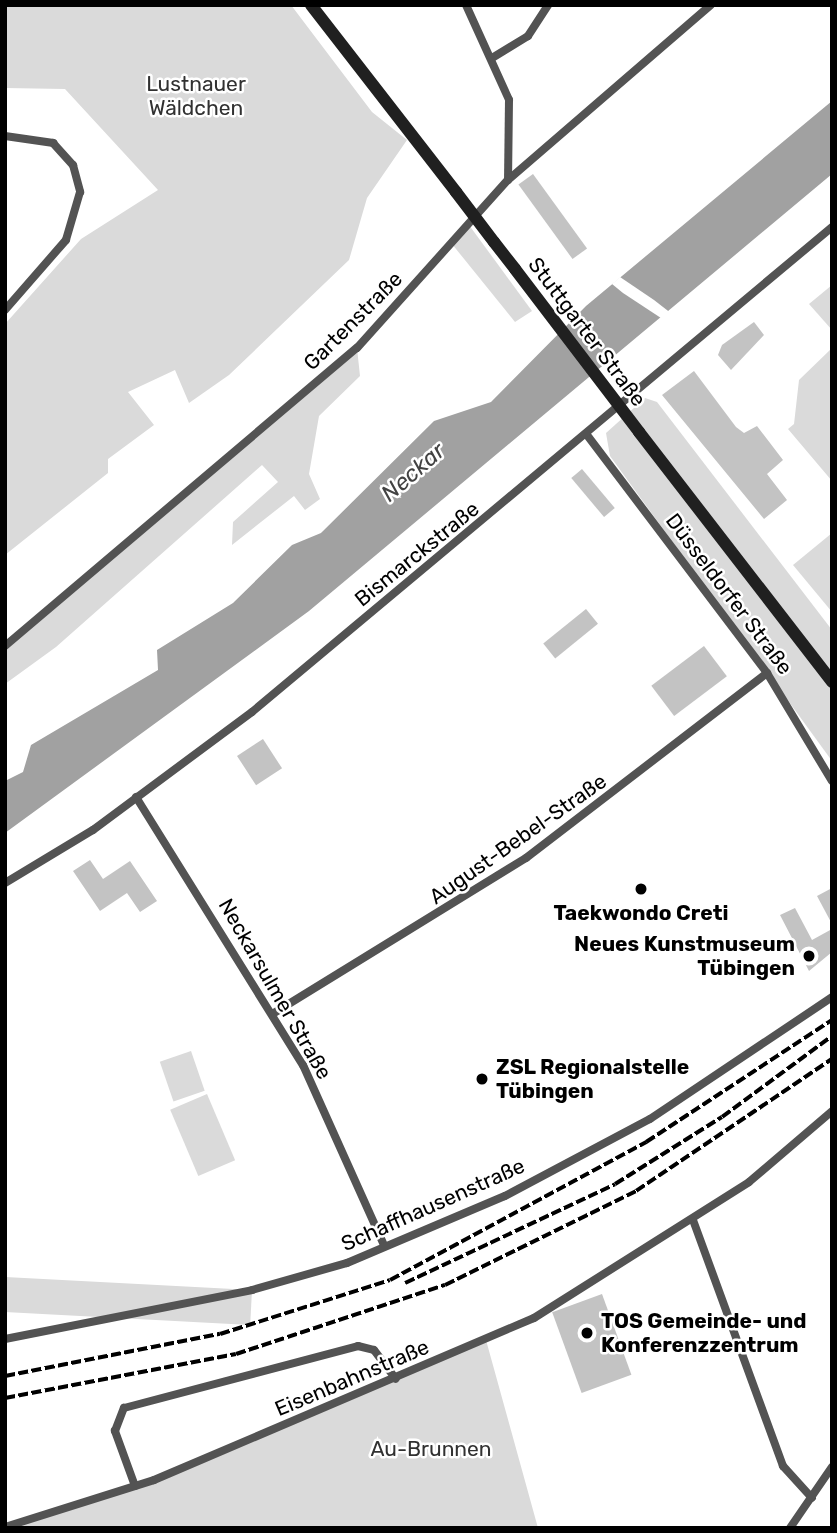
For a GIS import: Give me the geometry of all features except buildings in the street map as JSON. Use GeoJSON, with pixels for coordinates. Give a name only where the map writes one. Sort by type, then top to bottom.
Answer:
{"type":"FeatureCollection","features":[{"type":"Feature","properties":{"kind":"main road","name":"Stuttgarter Straße"},"geometry":{"type":"LineString","coordinates":[[311,5],[832,682]]}},
{"type":"Feature","properties":{"kind":"street"},"geometry":{"type":"LineString","coordinates":[[466,5],[492,58],[513,124],[508,180]]}},
{"type":"Feature","properties":{"kind":"street"},"geometry":{"type":"LineString","coordinates":[[492,58],[528,36],[548,5]]}},
{"type":"Feature","properties":{"kind":"street","name":"Gartenstraße"},"geometry":{"type":"LineString","coordinates":[[5,646],[357,348],[508,180],[710,5]]}},
{"type":"Feature","properties":{"kind":"street"},"geometry":{"type":"LineString","coordinates":[[5,136],[53,143],[73,165],[80,192],[66,240],[5,310]]}},
{"type":"Feature","properties":{"kind":"street","name":"Bismarckstraße"},"geometry":{"type":"LineString","coordinates":[[5,883],[136,797],[318,659],[832,227]]}},
{"type":"Feature","properties":{"kind":"street","name":"Düsseldorfer Straße"},"geometry":{"type":"LineString","coordinates":[[587,435],[768,673],[832,781]]}},
{"type":"Feature","properties":{"kind":"street","name":"August-Bebel-Straße"},"geometry":{"type":"LineString","coordinates":[[274,1013],[526,858],[768,673]]}},
{"type":"Feature","properties":{"kind":"street","name":"Neckarsulmer Straße"},"geometry":{"type":"LineString","coordinates":[[136,797],[274,1013],[384,1245]]}},
{"type":"Feature","properties":{"kind":"street","name":"Schaffhausenstraße"},"geometry":{"type":"LineString","coordinates":[[5,1339],[300,1278],[505,1196],[650,1119],[832,997]]}},
{"type":"Feature","properties":{"kind":"street","name":"Eisenbahnstraße"},"geometry":{"type":"LineString","coordinates":[[5,1527],[135,1486],[396,1378],[554,1308],[766,1170],[832,1111]]}},
{"type":"Feature","properties":{"kind":"street"},"geometry":{"type":"LineString","coordinates":[[693,1220],[783,1466],[812,1498]]}},
{"type":"Feature","properties":{"kind":"street"},"geometry":{"type":"LineString","coordinates":[[135,1486],[115,1431],[124,1408],[358,1346],[374,1350],[396,1378]]}},
{"type":"Feature","properties":{"kind":"street"},"geometry":{"type":"LineString","coordinates":[[790,1528],[832,1467]]}},
{"type":"Feature","properties":{"kind":"green space","name":"Lustnauer Wäldchen"},"geometry":{"type":"Polygon","coordinates":[[[5,5],[291,5],[372,112],[407,140],[367,198],[349,260],[229,375],[189,403],[175,370],[128,392],[154,425],[108,459],[108,473],[5,555],[5,324],[81,239],[158,190],[65,89],[5,88],[5,5]]]}},
{"type":"Feature","properties":{"kind":"green space"},"geometry":{"type":"Polygon","coordinates":[[[469,225],[532,311],[515,322],[452,244],[469,225]]]}},
{"type":"Feature","properties":{"kind":"green space"},"geometry":{"type":"Polygon","coordinates":[[[832,285],[832,330],[809,304],[832,285]]]}},
{"type":"Feature","properties":{"kind":"green space"},"geometry":{"type":"Polygon","coordinates":[[[357,348],[360,376],[319,416],[309,474],[320,499],[305,510],[294,496],[232,545],[233,522],[278,482],[262,465],[56,647],[5,684],[5,646],[357,348]]]}},
{"type":"Feature","properties":{"kind":"green space"},"geometry":{"type":"Polygon","coordinates":[[[832,348],[832,481],[788,429],[794,424],[799,380],[832,348]]]}},
{"type":"Feature","properties":{"kind":"green space"},"geometry":{"type":"Polygon","coordinates":[[[645,398],[657,402],[832,630],[832,761],[610,456],[606,433],[645,398]]]}},
{"type":"Feature","properties":{"kind":"green space"},"geometry":{"type":"Polygon","coordinates":[[[832,533],[832,612],[793,565],[832,533]]]}},
{"type":"Feature","properties":{"kind":"green space"},"geometry":{"type":"Polygon","coordinates":[[[191,1051],[205,1091],[173,1101],[160,1062],[191,1051]]]}},
{"type":"Feature","properties":{"kind":"green space"},"geometry":{"type":"Polygon","coordinates":[[[207,1094],[235,1160],[198,1176],[170,1110],[207,1094]]]}},
{"type":"Feature","properties":{"kind":"green space"},"geometry":{"type":"Polygon","coordinates":[[[5,1277],[252,1290],[250,1325],[5,1312],[5,1277]]]}},
{"type":"Feature","properties":{"kind":"green space","name":"Au-Brunnen"},"geometry":{"type":"Polygon","coordinates":[[[486,1340],[538,1528],[5,1528],[154,1480],[486,1340]]]}},
{"type":"Feature","properties":{"kind":"water","name":"Neckar"},"geometry":{"type":"Polygon","coordinates":[[[832,101],[832,174],[309,611],[5,833],[5,781],[23,772],[31,745],[158,670],[157,650],[233,603],[292,545],[321,533],[434,421],[491,402],[586,306],[832,101]]]}},
{"type":"Feature","properties":{"kind":"pier"},"geometry":{"type":"Polygon","coordinates":[[[620,277],[672,314],[664,320],[623,293],[612,284],[620,277]]]}},
{"type":"Feature","properties":{"kind":"railway"},"geometry":{"type":"LineString","coordinates":[[5,1376],[220,1334],[390,1280],[646,1142],[832,1020]]}},
{"type":"Feature","properties":{"kind":"railway"},"geometry":{"type":"LineString","coordinates":[[405,1283],[615,1184],[722,1117],[832,1036]]}},
{"type":"Feature","properties":{"kind":"railway"},"geometry":{"type":"LineString","coordinates":[[5,1398],[236,1354],[445,1285],[636,1191],[832,1059]]}},
{"type":"Feature","properties":{"kind":"place","name":"Taekwondo Creti"},"geometry":{"type":"Point","coordinates":[641,889]}},
{"type":"Feature","properties":{"kind":"place","name":"Neues Kunstmuseum Tübingen"},"geometry":{"type":"Point","coordinates":[809,956]}},
{"type":"Feature","properties":{"kind":"place","name":"ZSL Regionalstelle Tübingen"},"geometry":{"type":"Point","coordinates":[482,1079]}},
{"type":"Feature","properties":{"kind":"place","name":"TOS Gemeinde- und Konferenzzentrum"},"geometry":{"type":"Point","coordinates":[587,1333]}}]}
